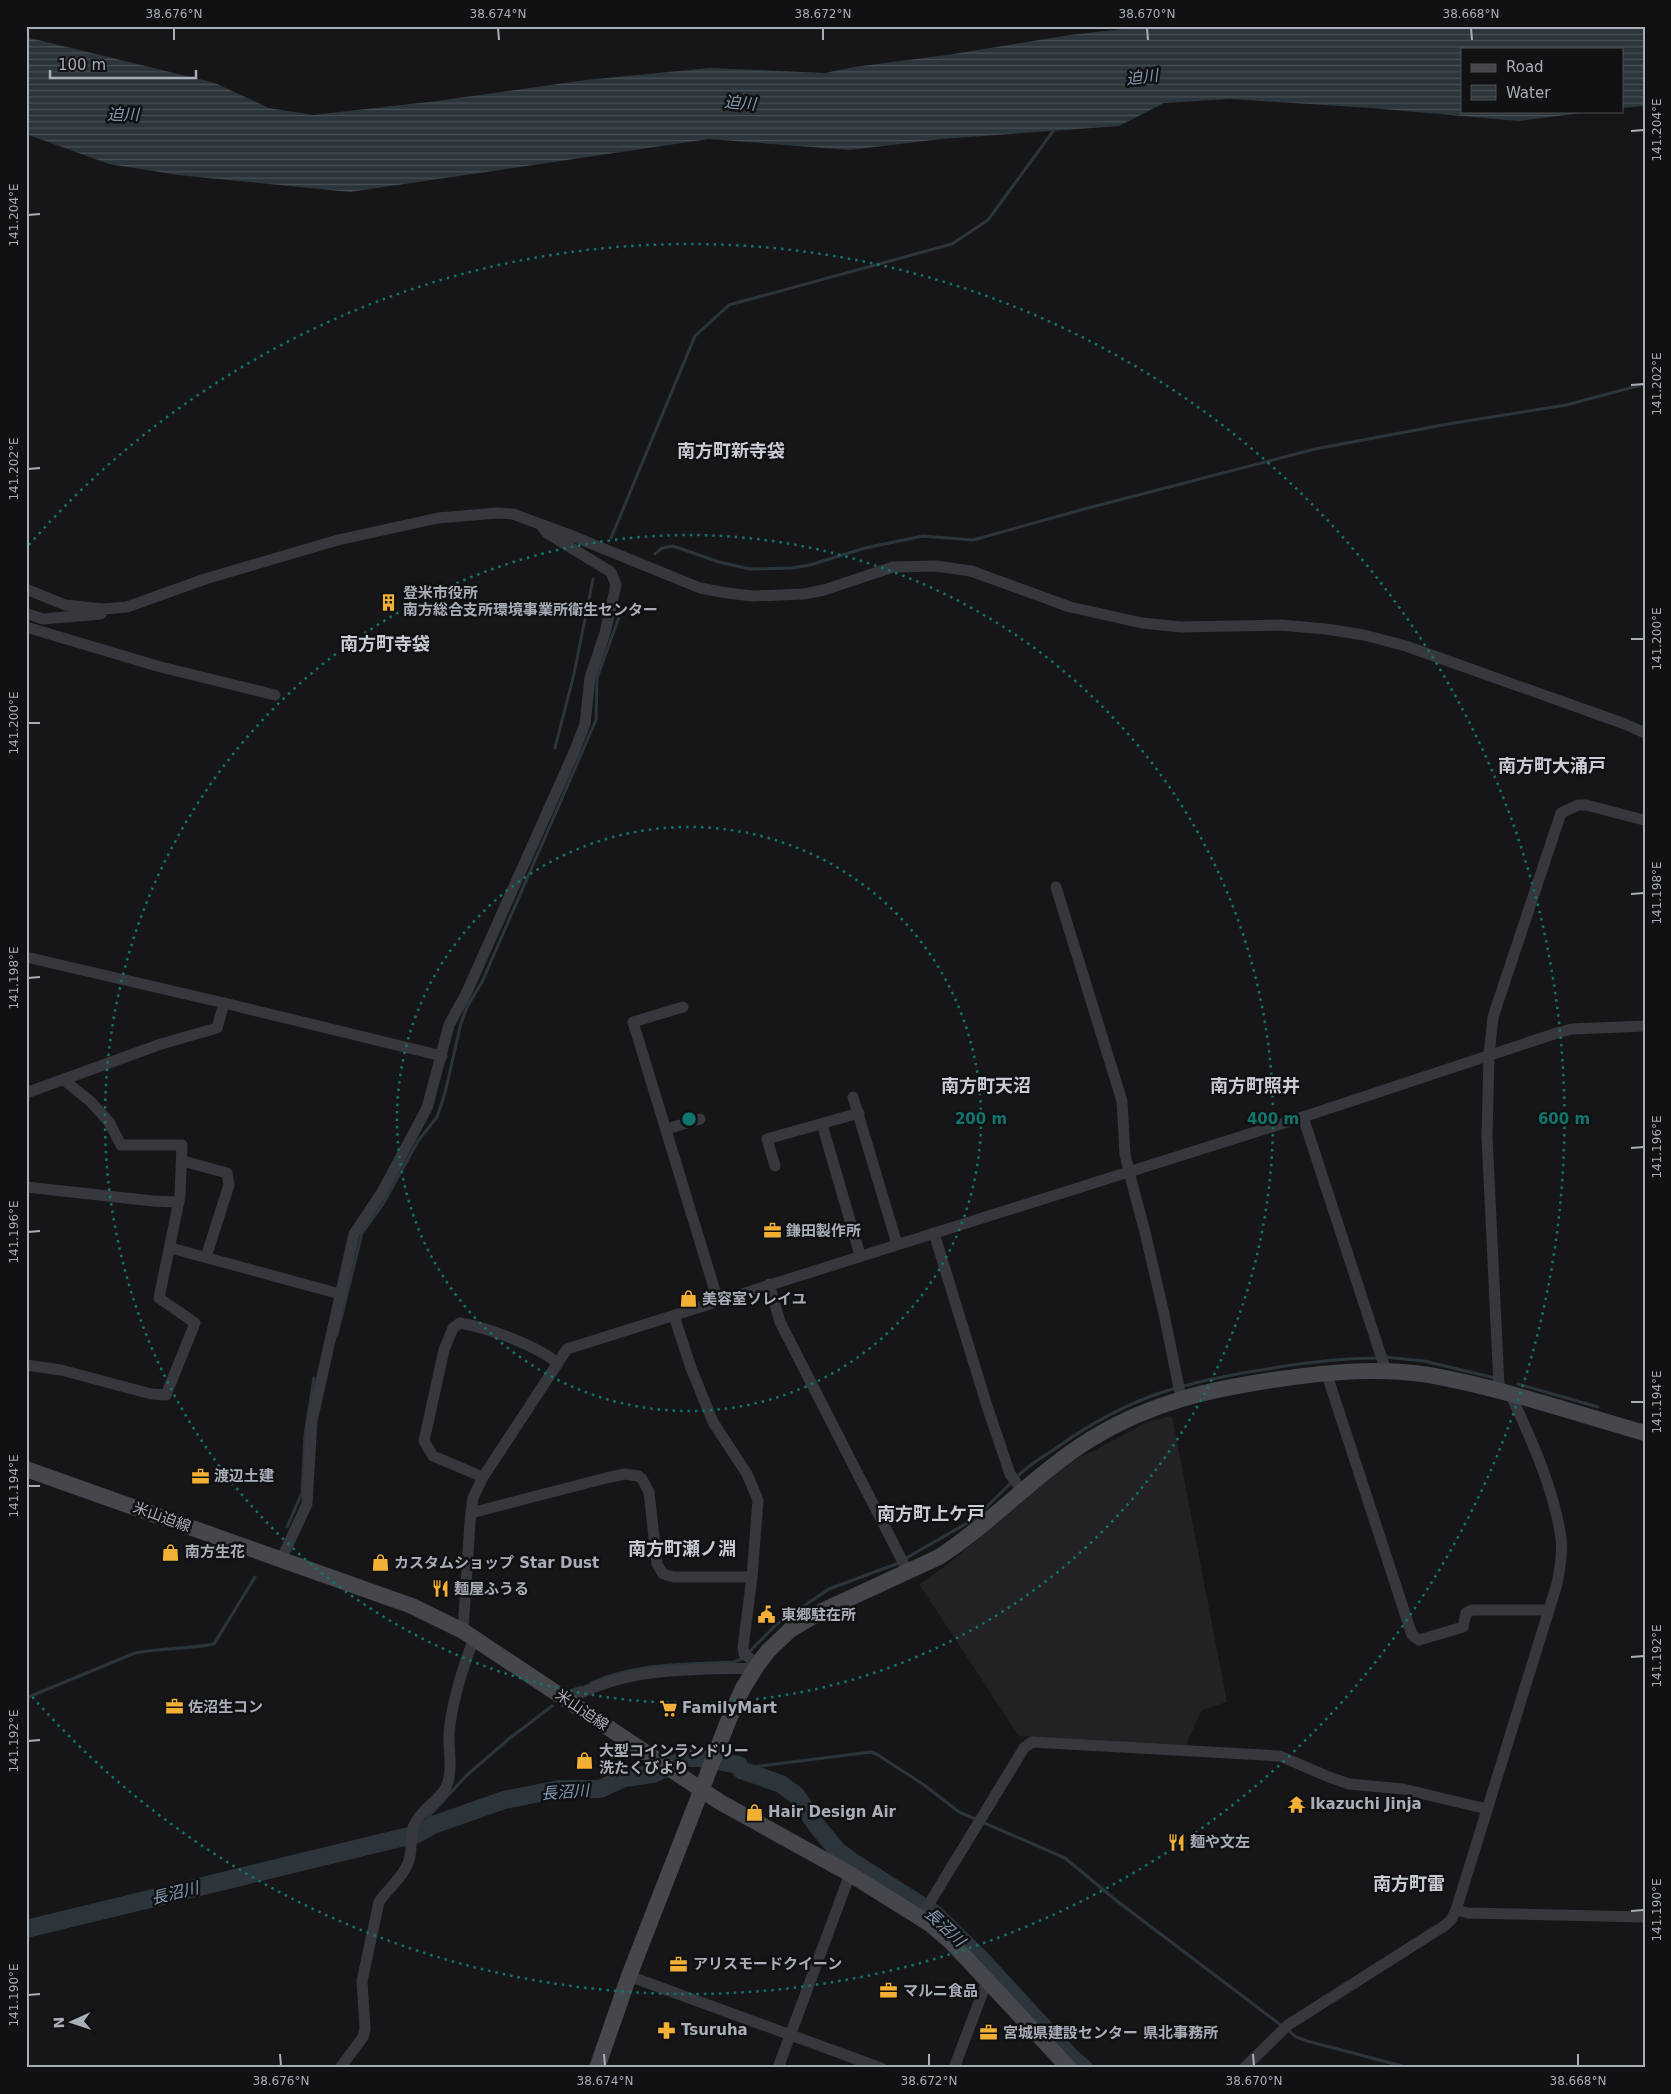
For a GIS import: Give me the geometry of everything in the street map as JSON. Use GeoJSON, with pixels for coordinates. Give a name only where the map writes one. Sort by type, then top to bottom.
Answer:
{"type":"FeatureCollection","features":[{"type":"Feature","properties":{"kind":"street"},"geometry":{"type":"LineString","coordinates":[[27,615],[43,620],[99,614],[127,607],[205,579],[298,551],[438,518],[497,513],[513,514],[538,522],[700,588],[727,594],[753,596],[804,594],[824,590],[893,567],[936,566],[971,571],[1070,607],[1142,623],[1190,627],[1280,625],[1326,629],[1364,636],[1406,646],[1625,724],[1645,733]]}},
{"type":"Feature","properties":{"kind":"street"},"geometry":{"type":"LineString","coordinates":[[278,1559],[307,1504],[312,1421],[354,1234],[382,1192],[427,1108],[449,1025],[466,994],[585,724],[590,678],[605,633],[616,585],[611,572],[547,533],[538,522]]}},
{"type":"Feature","properties":{"kind":"street"},"geometry":{"type":"LineString","coordinates":[[26,589],[65,605],[103,609],[127,607]]}},
{"type":"Feature","properties":{"kind":"street"},"geometry":{"type":"LineString","coordinates":[[26,627],[158,666],[275,695]]}},
{"type":"Feature","properties":{"kind":"street"},"geometry":{"type":"LineString","coordinates":[[1244,2068],[1285,2028],[1444,1926],[1451,1920],[1456,1910],[1557,1584],[1561,1560],[1561,1538],[1552,1496],[1511,1395],[1500,1386],[1487,1136],[1489,1056],[1493,1017],[1561,813],[1578,805],[1586,805],[1644,820]]}},
{"type":"Feature","properties":{"kind":"street"},"geometry":{"type":"LineString","coordinates":[[1056,887],[1122,1101],[1125,1154],[1147,1241],[1179,1390]]}},
{"type":"Feature","properties":{"kind":"street"},"geometry":{"type":"LineString","coordinates":[[26,957],[442,1056]]}},
{"type":"Feature","properties":{"kind":"street"},"geometry":{"type":"LineString","coordinates":[[26,1093],[161,1044],[217,1028],[224,1003]]}},
{"type":"Feature","properties":{"kind":"street"},"geometry":{"type":"LineString","coordinates":[[683,1007],[633,1022],[718,1301]]}},
{"type":"Feature","properties":{"kind":"street"},"geometry":{"type":"LineString","coordinates":[[340,2068],[366,2029],[362,1981],[379,1902],[399,1879],[409,1863],[412,1852],[411,1835],[420,1815],[440,1796],[448,1783],[450,1726],[467,1657],[473,1498],[483,1477],[567,1349],[860,1255],[1303,1117],[1572,1029],[1645,1026]]}},
{"type":"Feature","properties":{"kind":"street"},"geometry":{"type":"LineString","coordinates":[[26,1365],[61,1370],[150,1394],[166,1395],[195,1323],[159,1298],[171,1248],[179,1202],[183,1161],[182,1145],[121,1145],[109,1122],[91,1102],[64,1080]]}},
{"type":"Feature","properties":{"kind":"street"},"geometry":{"type":"LineString","coordinates":[[853,1096],[897,1244]]}},
{"type":"Feature","properties":{"kind":"street"},"geometry":{"type":"LineString","coordinates":[[775,1166],[768,1139],[859,1113]]}},
{"type":"Feature","properties":{"kind":"street"},"geometry":{"type":"LineString","coordinates":[[1303,1117],[1384,1362]]}},
{"type":"Feature","properties":{"kind":"street"},"geometry":{"type":"LineString","coordinates":[[667,1129],[700,1119]]}},
{"type":"Feature","properties":{"kind":"street"},"geometry":{"type":"LineString","coordinates":[[822,1124],[860,1255]]}},
{"type":"Feature","properties":{"kind":"street"},"geometry":{"type":"LineString","coordinates":[[183,1161],[227,1173],[229,1185],[206,1257]]}},
{"type":"Feature","properties":{"kind":"street"},"geometry":{"type":"LineString","coordinates":[[26,1187],[153,1201],[179,1202]]}},
{"type":"Feature","properties":{"kind":"street"},"geometry":{"type":"LineString","coordinates":[[934,1233],[987,1406],[1017,1484]]}},
{"type":"Feature","properties":{"kind":"street"},"geometry":{"type":"LineString","coordinates":[[171,1248],[340,1294]]}},
{"type":"Feature","properties":{"kind":"street"},"geometry":{"type":"LineString","coordinates":[[769,1284],[780,1322],[904,1565]]}},
{"type":"Feature","properties":{"kind":"street"},"geometry":{"type":"LineString","coordinates":[[596,2068],[629,1976],[751,1661],[744,1630],[752,1577],[758,1500],[747,1474],[713,1422],[691,1368],[674,1316]]}},
{"type":"Feature","properties":{"kind":"street"},"geometry":{"type":"LineString","coordinates":[[483,1477],[433,1456],[424,1441],[444,1350],[453,1328],[460,1323],[474,1326],[545,1353],[558,1363]]}},
{"type":"Feature","properties":{"kind":"street"},"geometry":{"type":"LineString","coordinates":[[567,1700],[612,1680],[647,1672],[751,1661],[803,1621],[904,1565],[939,1557],[955,1547],[975,1533],[1017,1484],[1179,1390],[1223,1388],[1384,1362],[1645,1433]]}},
{"type":"Feature","properties":{"kind":"street"},"geometry":{"type":"LineString","coordinates":[[1326,1372],[1412,1635],[1419,1640],[1463,1628],[1466,1613],[1472,1610],[1549,1610]]}},
{"type":"Feature","properties":{"kind":"street","name":"米山迫線"},"geometry":{"type":"LineString","coordinates":[[26,1469],[412,1606],[469,1634],[666,1767],[739,1813],[850,1874],[925,1912],[1069,2068]]}},
{"type":"Feature","properties":{"kind":"street"},"geometry":{"type":"LineString","coordinates":[[471,1513],[606,1478],[632,1474],[642,1479],[649,1492],[657,1564],[663,1574],[674,1577],[752,1577]]}},
{"type":"Feature","properties":{"kind":"street"},"geometry":{"type":"LineString","coordinates":[[925,1912],[1024,1748],[1032,1742],[1280,1756],[1349,1784],[1402,1789],[1487,1808]]}},
{"type":"Feature","properties":{"kind":"street"},"geometry":{"type":"LineString","coordinates":[[778,2068],[789,2034],[850,1874]]}},
{"type":"Feature","properties":{"kind":"street"},"geometry":{"type":"LineString","coordinates":[[1456,1910],[1468,1913],[1645,1917]]}},
{"type":"Feature","properties":{"kind":"street"},"geometry":{"type":"LineString","coordinates":[[629,1976],[881,2068]]}},
{"type":"Feature","properties":{"kind":"street"},"geometry":{"type":"LineString","coordinates":[[954,2068],[987,1981]]}},
{"type":"Feature","properties":{"kind":"shaded area"},"geometry":{"type":"Polygon","coordinates":[[[1172,1416],[1227,1702],[1202,1710],[1186,1745],[1141,1745],[1019,1736],[919,1584],[947,1565],[1067,1463],[1147,1422],[1172,1416]]]}},
{"type":"Feature","properties":{"kind":"water","name":"迫川"},"geometry":{"type":"Polygon","coordinates":[[[1148,26],[1645,26],[1645,106],[1624,108],[1624,48],[1461,48],[1461,112],[1590,112],[1519,121],[1371,108],[1230,99],[1164,103],[1119,126],[941,139],[850,150],[709,139],[350,192],[178,175],[109,164],[26,134],[26,37],[215,83],[269,108],[313,115],[437,101],[586,80],[709,68],[825,73],[1070,35],[1148,26]]]}},
{"type":"Feature","properties":{"kind":"waterway"},"geometry":{"type":"LineString","coordinates":[[611,538],[695,336],[729,305],[952,244],[988,220],[1054,130]]}},
{"type":"Feature","properties":{"kind":"waterway"},"geometry":{"type":"LineString","coordinates":[[655,554],[662,548],[673,546],[719,562],[750,569],[792,568],[810,565],[865,548],[923,536],[973,540],[1315,449],[1448,424],[1566,405],[1645,384]]}},
{"type":"Feature","properties":{"kind":"waterway"},"geometry":{"type":"LineString","coordinates":[[555,748],[574,674],[593,579]]}},
{"type":"Feature","properties":{"kind":"waterway"},"geometry":{"type":"LineString","coordinates":[[337,1335],[362,1233],[383,1204],[418,1141],[437,1117],[445,1093],[461,1023],[467,1007],[482,982],[596,720],[597,678],[619,617]]}},
{"type":"Feature","properties":{"kind":"waterway"},"geometry":{"type":"LineString","coordinates":[[1385,1357],[1424,1361],[1495,1378]]}},
{"type":"Feature","properties":{"kind":"waterway"},"geometry":{"type":"LineString","coordinates":[[1016,1478],[1031,1465],[1085,1429],[1136,1402],[1161,1393],[1213,1378],[1242,1373],[1313,1362],[1379,1358]]}},
{"type":"Feature","properties":{"kind":"waterway"},"geometry":{"type":"LineString","coordinates":[[287,1527],[302,1493],[305,1435],[314,1378]]}},
{"type":"Feature","properties":{"kind":"waterway"},"geometry":{"type":"LineString","coordinates":[[1518,1384],[1598,1407]]}},
{"type":"Feature","properties":{"kind":"waterway"},"geometry":{"type":"LineString","coordinates":[[748,1653],[777,1624],[829,1589],[896,1564],[974,1519],[1012,1482]]}},
{"type":"Feature","properties":{"kind":"waterway"},"geometry":{"type":"LineString","coordinates":[[26,1698],[135,1653],[214,1644],[255,1577]]}},
{"type":"Feature","properties":{"kind":"waterway"},"geometry":{"type":"LineString","coordinates":[[591,1683],[608,1676],[644,1668],[679,1664],[734,1662],[744,1658]]}},
{"type":"Feature","properties":{"kind":"waterway"},"geometry":{"type":"LineString","coordinates":[[573,1690],[581,1687]]}},
{"type":"Feature","properties":{"kind":"waterway"},"geometry":{"type":"LineString","coordinates":[[417,1834],[429,1816],[467,1775],[510,1738],[552,1706]]}},
{"type":"Feature","properties":{"kind":"waterway"},"geometry":{"type":"LineString","coordinates":[[739,1765],[752,1767],[871,1752],[878,1755],[924,1785],[959,1812],[1065,1858],[1117,1901],[1282,2026]]}},
{"type":"Feature","properties":{"kind":"waterway","name":"長沼川"},"geometry":{"type":"LineString","coordinates":[[26,1929],[417,1834],[433,1825],[504,1800],[559,1789],[600,1789],[624,1778],[653,1774],[687,1758],[700,1758],[739,1765],[741,1770],[781,1784],[796,1795],[817,1826],[838,1851],[935,1914],[982,1960],[1070,2056],[1084,2068]]}},
{"type":"Feature","properties":{"kind":"waterway"},"geometry":{"type":"LineString","coordinates":[[1287,2029],[1296,2037],[1307,2041],[1410,2068]]}},
{"type":"Feature","properties":{"kind":"place","name":"登米市役所 南方総合支所環境事業所衛生センター"},"geometry":{"type":"Point","coordinates":[389,602]}},
{"type":"Feature","properties":{"kind":"place","name":"鎌田製作所"},"geometry":{"type":"Point","coordinates":[772,1231]}},
{"type":"Feature","properties":{"kind":"place","name":"美容室ソレイユ"},"geometry":{"type":"Point","coordinates":[688,1299]}},
{"type":"Feature","properties":{"kind":"place","name":"渡辺土建"},"geometry":{"type":"Point","coordinates":[200,1476]}},
{"type":"Feature","properties":{"kind":"place","name":"南方生花"},"geometry":{"type":"Point","coordinates":[171,1552]}},
{"type":"Feature","properties":{"kind":"place","name":"カスタムショップ Star Dust"},"geometry":{"type":"Point","coordinates":[380,1563]}},
{"type":"Feature","properties":{"kind":"place","name":"麺屋ふうる"},"geometry":{"type":"Point","coordinates":[440,1589]}},
{"type":"Feature","properties":{"kind":"place","name":"東郷駐在所"},"geometry":{"type":"Point","coordinates":[767,1615]}},
{"type":"Feature","properties":{"kind":"place","name":"佐沼生コン"},"geometry":{"type":"Point","coordinates":[174,1707]}},
{"type":"Feature","properties":{"kind":"place","name":"FamilyMart"},"geometry":{"type":"Point","coordinates":[668,1708]}},
{"type":"Feature","properties":{"kind":"place","name":"大型コインランドリー 洗たくびより"},"geometry":{"type":"Point","coordinates":[585,1760]}},
{"type":"Feature","properties":{"kind":"place","name":"Ikazuchi Jinja"},"geometry":{"type":"Point","coordinates":[1296,1804]}},
{"type":"Feature","properties":{"kind":"place","name":"Hair Design Air"},"geometry":{"type":"Point","coordinates":[754,1812]}},
{"type":"Feature","properties":{"kind":"place","name":"麺や文左"},"geometry":{"type":"Point","coordinates":[1176,1842]}},
{"type":"Feature","properties":{"kind":"place","name":"アリスモードクイーン"},"geometry":{"type":"Point","coordinates":[679,1964]}},
{"type":"Feature","properties":{"kind":"place","name":"マルニ食品"},"geometry":{"type":"Point","coordinates":[889,1991]}},
{"type":"Feature","properties":{"kind":"place","name":"Tsuruha"},"geometry":{"type":"Point","coordinates":[667,2030]}},
{"type":"Feature","properties":{"kind":"place","name":"宮城県建設センター 県北事務所"},"geometry":{"type":"Point","coordinates":[989,2033]}},
{"type":"Feature","properties":{"kind":"district","name":"南方町新寺袋"},"geometry":{"type":"Point","coordinates":[731,450]}},
{"type":"Feature","properties":{"kind":"district","name":"南方町寺袋"},"geometry":{"type":"Point","coordinates":[385,643]}},
{"type":"Feature","properties":{"kind":"district","name":"南方町大涌戸"},"geometry":{"type":"Point","coordinates":[1552,765]}},
{"type":"Feature","properties":{"kind":"district","name":"南方町天沼"},"geometry":{"type":"Point","coordinates":[986,1085]}},
{"type":"Feature","properties":{"kind":"district","name":"南方町照井"},"geometry":{"type":"Point","coordinates":[1255,1085]}},
{"type":"Feature","properties":{"kind":"district","name":"南方町上ケ戸"},"geometry":{"type":"Point","coordinates":[931,1513]}},
{"type":"Feature","properties":{"kind":"district","name":"南方町瀬ノ淵"},"geometry":{"type":"Point","coordinates":[682,1548]}},
{"type":"Feature","properties":{"kind":"district","name":"南方町雷"},"geometry":{"type":"Point","coordinates":[1409,1883]}}]}
